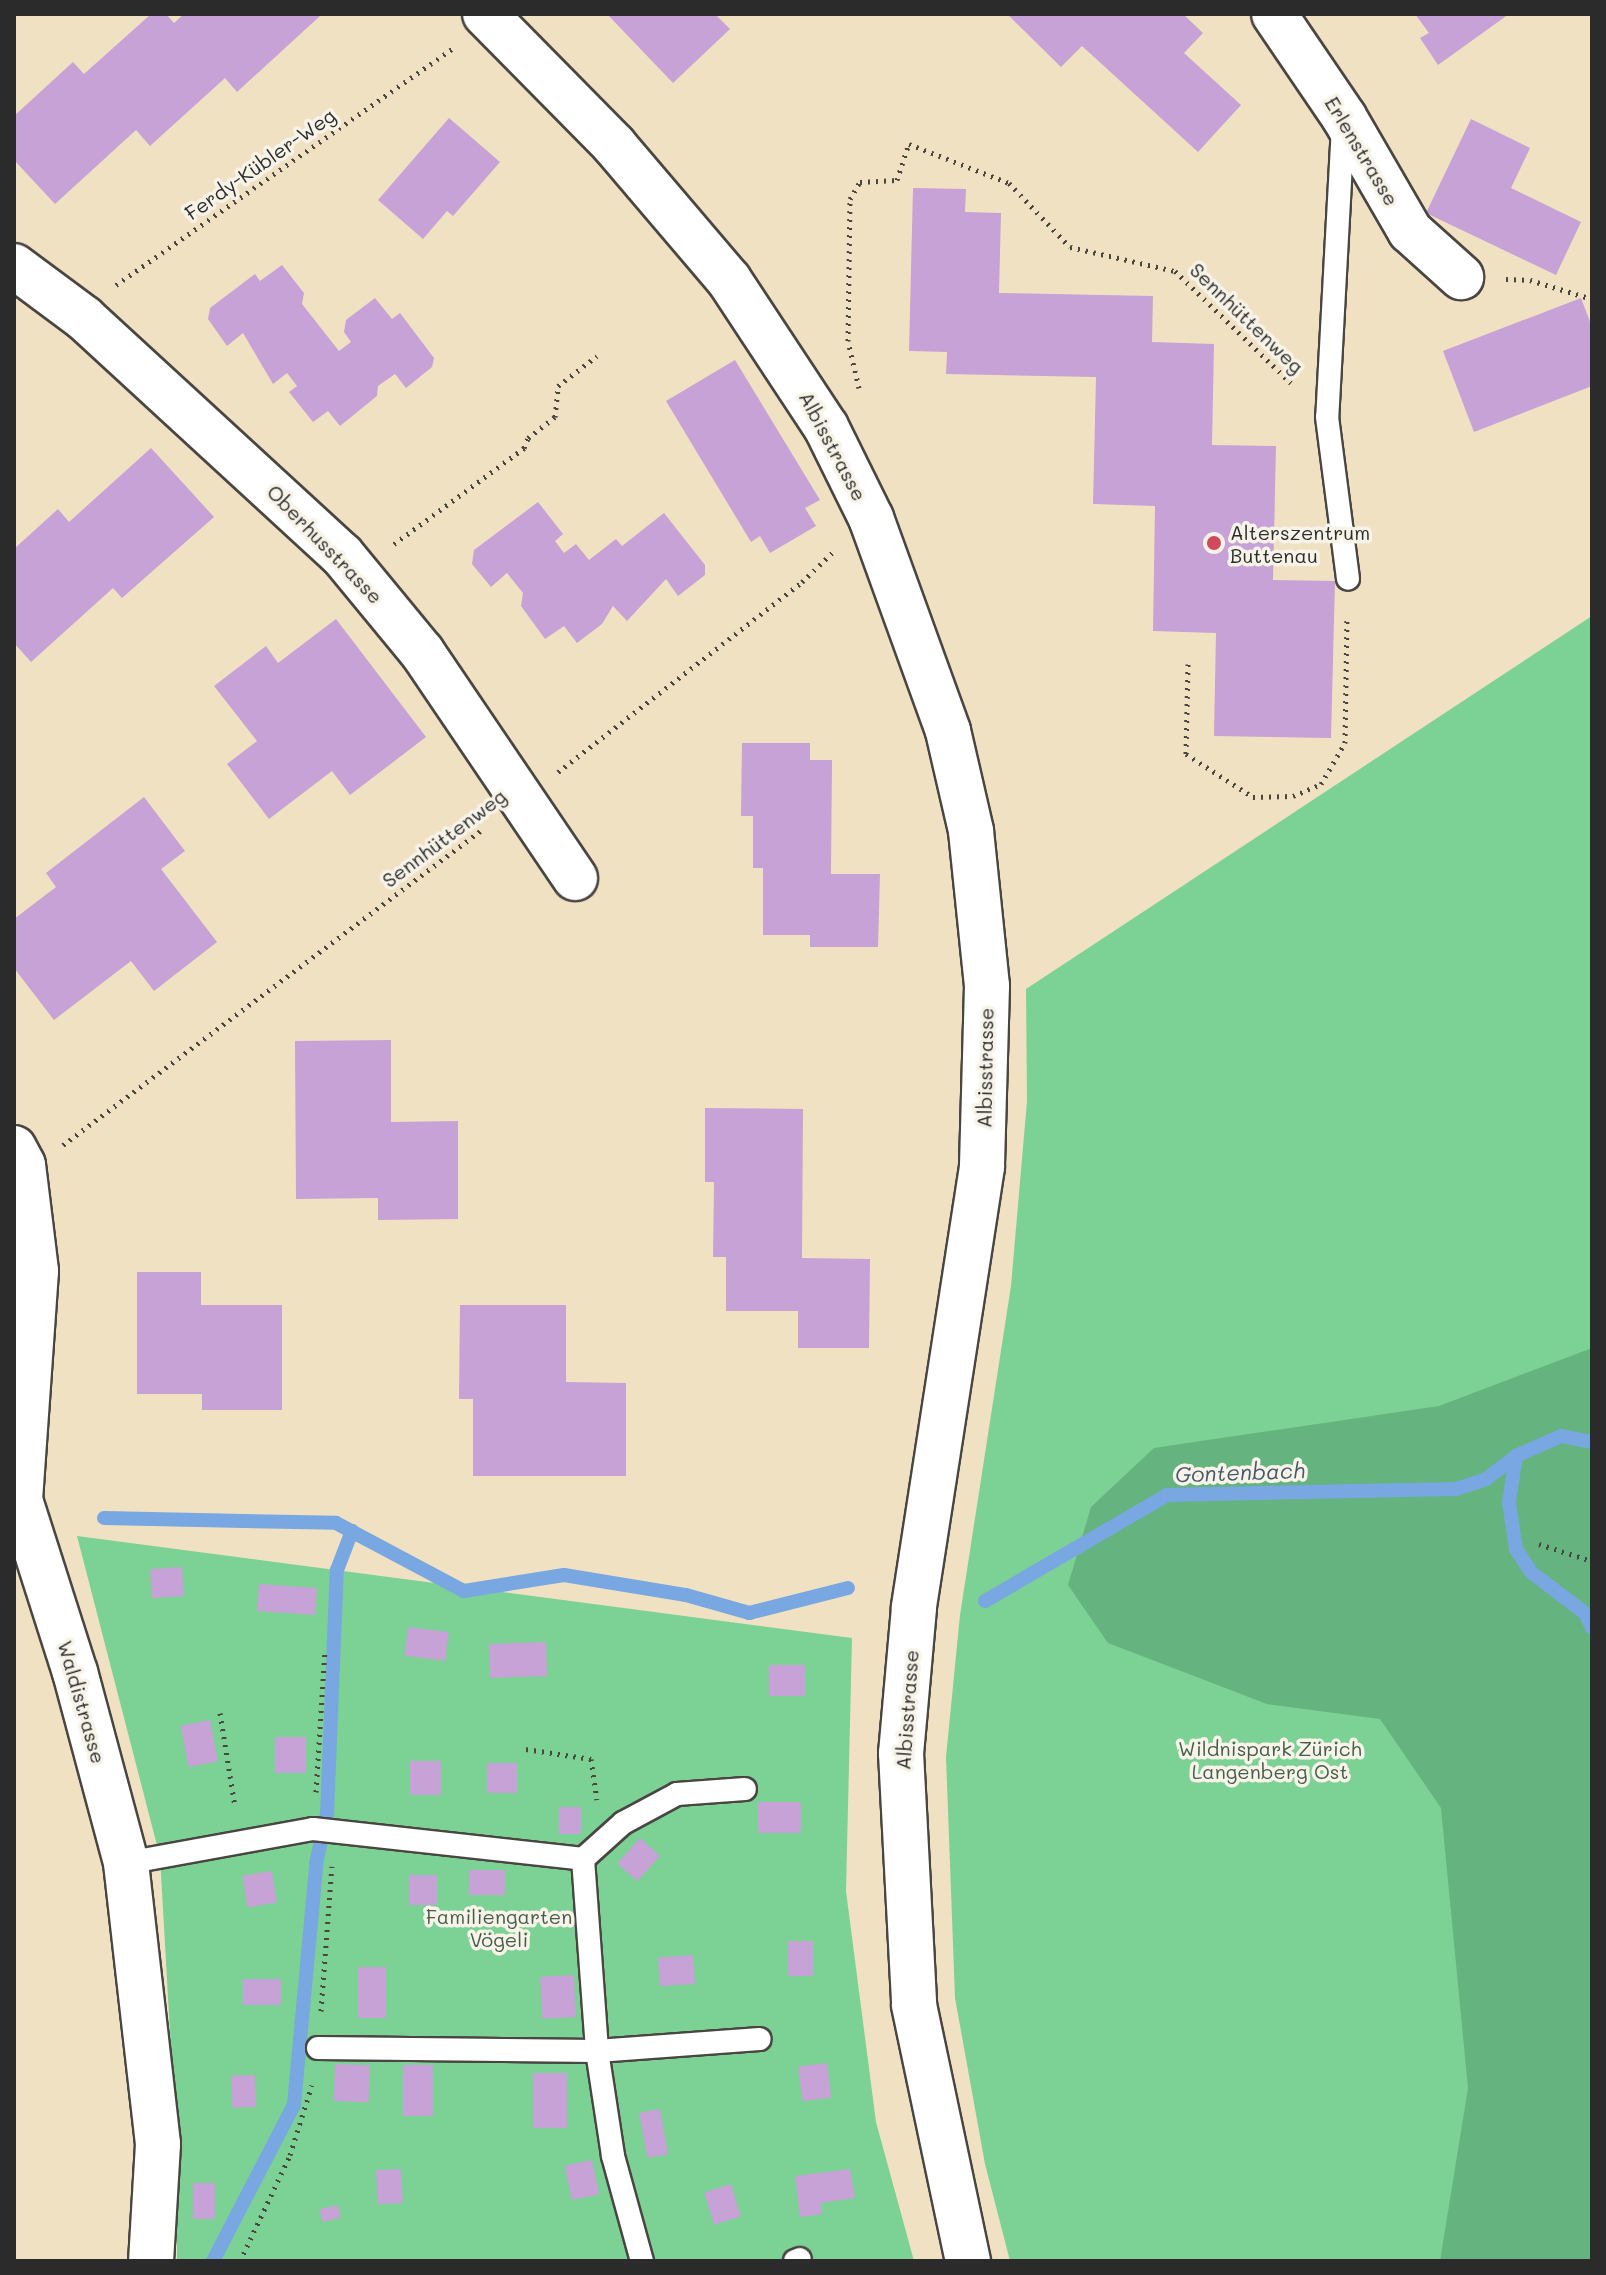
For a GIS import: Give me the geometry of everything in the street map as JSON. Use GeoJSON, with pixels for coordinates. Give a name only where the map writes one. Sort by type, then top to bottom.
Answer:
{"type":"FeatureCollection","features":[{"type":"Feature","properties":{"kind":"main road","name":"Erlenstrasse"},"geometry":{"type":"LineString","coordinates":[[1274,14],[1344,117],[1410,231],[1461,277]]}},
{"type":"Feature","properties":{"kind":"main road","name":"Albisstrasse"},"geometry":{"type":"LineString","coordinates":[[472,29],[614,145],[729,280],[826,427],[871,518],[948,731],[971,831],[987,986],[982,1167],[914,1608],[901,1753],[914,2005],[968,2261]]}},
{"type":"Feature","properties":{"kind":"main road","name":"Oberhusstrasse"},"geometry":{"type":"LineString","coordinates":[[14,266],[84,318],[350,564],[422,652],[575,878]]}},
{"type":"Feature","properties":{"kind":"main road","name":"Waldistrasse"},"geometry":{"type":"LineString","coordinates":[[18,1157],[36,1271],[20,1500],[75,1672],[126,1863],[158,2144],[151,2261]]}},
{"type":"Feature","properties":{"kind":"lane"},"geometry":{"type":"LineString","coordinates":[[1344,117],[1327,417],[1348,579]]}},
{"type":"Feature","properties":{"kind":"lane"},"geometry":{"type":"LineString","coordinates":[[126,1863],[324,1831],[583,1859],[623,1823],[677,1794],[745,1789]]}},
{"type":"Feature","properties":{"kind":"lane"},"geometry":{"type":"LineString","coordinates":[[583,1859],[597,2051],[613,2156],[642,2261]]}},
{"type":"Feature","properties":{"kind":"lane"},"geometry":{"type":"LineString","coordinates":[[318,2048],[597,2051],[760,2039]]}},
{"type":"Feature","properties":{"kind":"path","name":"Ferdy-Kübler-Weg"},"geometry":{"type":"LineString","coordinates":[[84,318],[115,285],[472,29]]}},
{"type":"Feature","properties":{"kind":"path","name":"Sennhüttenweg"},"geometry":{"type":"LineString","coordinates":[[859,394],[848,341],[850,199],[860,182],[897,180],[909,144],[1009,183],[1070,247],[1175,271],[1327,417]]}},
{"type":"Feature","properties":{"kind":"path"},"geometry":{"type":"LineString","coordinates":[[1461,277],[1530,280],[1592,299]]}},
{"type":"Feature","properties":{"kind":"path"},"geometry":{"type":"LineString","coordinates":[[395,544],[524,448],[528,438],[555,417],[558,386],[597,356]]}},
{"type":"Feature","properties":{"kind":"path","name":"Sennhüttenweg"},"geometry":{"type":"LineString","coordinates":[[18,1157],[72,1141],[802,582],[871,518]]}},
{"type":"Feature","properties":{"kind":"path"},"geometry":{"type":"LineString","coordinates":[[1188,664],[1186,754],[1253,797],[1293,796],[1321,784],[1345,743],[1348,579]]}},
{"type":"Feature","properties":{"kind":"path"},"geometry":{"type":"LineString","coordinates":[[1539,1544],[1592,1561]]}},
{"type":"Feature","properties":{"kind":"path"},"geometry":{"type":"LineString","coordinates":[[324,1831],[325,1649]]}},
{"type":"Feature","properties":{"kind":"path"},"geometry":{"type":"LineString","coordinates":[[220,1713],[241,1842]]}},
{"type":"Feature","properties":{"kind":"path"},"geometry":{"type":"LineString","coordinates":[[526,1749],[591,1759],[603,1842]]}},
{"type":"Feature","properties":{"kind":"green space","name":"Wildnispark Zürich Langenberg Ost"},"geometry":{"type":"Polygon","coordinates":[[[1592,616],[1592,2261],[1010,2261],[985,2164],[955,1998],[946,1757],[960,1615],[1011,1286],[1027,1101],[1026,989],[1592,616]]]}},
{"type":"Feature","properties":{"kind":"green space"},"geometry":{"type":"Polygon","coordinates":[[[1592,1348],[1592,2261],[1440,2261],[1468,2088],[1441,1808],[1380,1719],[1267,1704],[1108,1643],[1068,1585],[1091,1507],[1154,1448],[1439,1406],[1592,1348]]]}},
{"type":"Feature","properties":{"kind":"green space","name":"Familiengarten Vögeli"},"geometry":{"type":"Polygon","coordinates":[[[77,1536],[852,1638],[846,1891],[876,2122],[914,2261],[177,2261],[177,2154],[160,1857],[77,1536]]]}},
{"type":"Feature","properties":{"kind":"building"},"geometry":{"type":"Polygon","coordinates":[[[151,14],[166,14],[174,23],[184,14],[320,16],[237,92],[225,78],[150,146],[136,130],[55,204],[14,160],[14,116],[73,62],[84,74],[151,14]]]}},
{"type":"Feature","properties":{"kind":"building"},"geometry":{"type":"Polygon","coordinates":[[[607,14],[715,14],[730,29],[673,83],[607,14]]]}},
{"type":"Feature","properties":{"kind":"building"},"geometry":{"type":"Polygon","coordinates":[[[1007,14],[1183,14],[1203,33],[1184,53],[1241,105],[1198,152],[1082,46],[1061,67],[1007,14]]]}},
{"type":"Feature","properties":{"kind":"building"},"geometry":{"type":"Polygon","coordinates":[[[1415,14],[1509,14],[1438,65],[1420,38],[1429,33],[1415,14]]]}},
{"type":"Feature","properties":{"kind":"building"},"geometry":{"type":"Polygon","coordinates":[[[449,118],[500,162],[453,216],[447,211],[423,239],[378,200],[449,118]]]}},
{"type":"Feature","properties":{"kind":"building"},"geometry":{"type":"Polygon","coordinates":[[[1471,119],[1530,148],[1511,188],[1581,222],[1556,275],[1426,213],[1471,119]]]}},
{"type":"Feature","properties":{"kind":"building"},"geometry":{"type":"Polygon","coordinates":[[[913,188],[966,189],[965,212],[1001,213],[999,293],[1153,296],[1152,342],[1214,344],[1212,445],[1276,446],[1273,580],[1335,581],[1331,738],[1214,736],[1216,633],[1153,631],[1155,506],[1093,504],[1096,377],[946,374],[947,352],[909,351],[913,188]]]}},
{"type":"Feature","properties":{"kind":"building"},"geometry":{"type":"Polygon","coordinates":[[[282,265],[304,293],[302,304],[339,351],[351,342],[344,332],[346,320],[375,298],[392,319],[400,313],[434,358],[432,367],[406,388],[395,374],[378,386],[377,396],[340,426],[328,411],[313,422],[289,392],[297,386],[287,373],[273,384],[243,333],[227,346],[208,319],[210,308],[255,274],[260,281],[282,265]]]}},
{"type":"Feature","properties":{"kind":"building"},"geometry":{"type":"Polygon","coordinates":[[[1581,298],[1592,327],[1592,386],[1474,432],[1443,351],[1581,298]]]}},
{"type":"Feature","properties":{"kind":"building"},"geometry":{"type":"Polygon","coordinates":[[[735,360],[820,500],[805,508],[816,526],[770,553],[760,536],[751,542],[666,401],[735,360]]]}},
{"type":"Feature","properties":{"kind":"building"},"geometry":{"type":"Polygon","coordinates":[[[151,448],[214,517],[122,598],[113,588],[31,662],[14,643],[14,549],[58,509],[69,522],[151,448]]]}},
{"type":"Feature","properties":{"kind":"building"},"geometry":{"type":"Polygon","coordinates":[[[538,502],[563,534],[555,541],[564,553],[576,544],[589,560],[616,539],[622,546],[664,513],[705,565],[705,575],[678,596],[666,579],[627,621],[613,606],[602,624],[577,643],[564,626],[545,639],[521,606],[523,593],[507,573],[491,587],[472,564],[474,550],[538,502]]]}},
{"type":"Feature","properties":{"kind":"building"},"geometry":{"type":"Polygon","coordinates":[[[336,619],[426,737],[350,795],[332,771],[269,819],[227,764],[257,741],[214,686],[266,646],[278,663],[336,619]]]}},
{"type":"Feature","properties":{"kind":"building"},"geometry":{"type":"Polygon","coordinates":[[[742,743],[810,743],[810,760],[832,760],[831,874],[880,874],[878,947],[810,947],[810,935],[763,935],[763,868],[753,868],[753,816],[741,816],[742,743]]]}},
{"type":"Feature","properties":{"kind":"building"},"geometry":{"type":"Polygon","coordinates":[[[144,797],[185,851],[161,869],[217,942],[154,991],[131,961],[54,1020],[14,968],[14,919],[56,887],[46,873],[144,797]]]}},
{"type":"Feature","properties":{"kind":"building"},"geometry":{"type":"Polygon","coordinates":[[[391,1040],[391,1122],[458,1121],[458,1219],[378,1220],[378,1198],[296,1199],[295,1041],[391,1040]]]}},
{"type":"Feature","properties":{"kind":"building"},"geometry":{"type":"Polygon","coordinates":[[[705,1108],[803,1109],[802,1258],[870,1259],[869,1348],[798,1348],[798,1311],[726,1311],[726,1257],[713,1257],[714,1182],[705,1182],[705,1108]]]}},
{"type":"Feature","properties":{"kind":"building"},"geometry":{"type":"Polygon","coordinates":[[[137,1272],[201,1272],[201,1305],[282,1305],[282,1410],[202,1410],[202,1394],[137,1394],[137,1272]]]}},
{"type":"Feature","properties":{"kind":"building"},"geometry":{"type":"Polygon","coordinates":[[[460,1305],[566,1305],[566,1382],[626,1383],[626,1476],[473,1476],[473,1399],[459,1399],[460,1305]]]}},
{"type":"Feature","properties":{"kind":"building"},"geometry":{"type":"Polygon","coordinates":[[[182,1567],[184,1596],[152,1598],[150,1569],[182,1567]]]}},
{"type":"Feature","properties":{"kind":"building"},"geometry":{"type":"Polygon","coordinates":[[[259,1584],[317,1588],[315,1615],[257,1611],[259,1584]]]}},
{"type":"Feature","properties":{"kind":"building"},"geometry":{"type":"Polygon","coordinates":[[[408,1627],[449,1632],[445,1661],[404,1656],[408,1627]]]}},
{"type":"Feature","properties":{"kind":"building"},"geometry":{"type":"Polygon","coordinates":[[[546,1642],[547,1676],[490,1678],[489,1644],[546,1642]]]}},
{"type":"Feature","properties":{"kind":"building"},"geometry":{"type":"Polygon","coordinates":[[[769,1665],[805,1665],[805,1696],[769,1696],[769,1665]]]}},
{"type":"Feature","properties":{"kind":"building"},"geometry":{"type":"Polygon","coordinates":[[[210,1720],[218,1761],[189,1767],[181,1726],[210,1720]]]}},
{"type":"Feature","properties":{"kind":"building"},"geometry":{"type":"Polygon","coordinates":[[[275,1737],[306,1737],[306,1773],[275,1773],[275,1737]]]}},
{"type":"Feature","properties":{"kind":"building"},"geometry":{"type":"Polygon","coordinates":[[[410,1761],[441,1761],[441,1795],[410,1795],[410,1761]]]}},
{"type":"Feature","properties":{"kind":"building"},"geometry":{"type":"Polygon","coordinates":[[[487,1763],[517,1763],[517,1793],[487,1793],[487,1763]]]}},
{"type":"Feature","properties":{"kind":"building"},"geometry":{"type":"Polygon","coordinates":[[[758,1802],[801,1802],[801,1833],[758,1833],[758,1802]]]}},
{"type":"Feature","properties":{"kind":"building"},"geometry":{"type":"Polygon","coordinates":[[[559,1807],[581,1807],[581,1834],[559,1834],[559,1807]]]}},
{"type":"Feature","properties":{"kind":"building"},"geometry":{"type":"Polygon","coordinates":[[[640,1838],[660,1856],[637,1881],[617,1863],[640,1838]]]}},
{"type":"Feature","properties":{"kind":"building"},"geometry":{"type":"Polygon","coordinates":[[[469,1870],[505,1870],[505,1895],[469,1895],[469,1870]]]}},
{"type":"Feature","properties":{"kind":"building"},"geometry":{"type":"Polygon","coordinates":[[[272,1871],[277,1903],[247,1907],[242,1876],[272,1871]]]}},
{"type":"Feature","properties":{"kind":"building"},"geometry":{"type":"Polygon","coordinates":[[[409,1875],[437,1875],[437,1905],[409,1905],[409,1875]]]}},
{"type":"Feature","properties":{"kind":"building"},"geometry":{"type":"Polygon","coordinates":[[[788,1941],[813,1941],[813,1976],[788,1976],[788,1941]]]}},
{"type":"Feature","properties":{"kind":"building"},"geometry":{"type":"Polygon","coordinates":[[[693,1955],[695,1984],[660,1986],[658,1957],[693,1955]]]}},
{"type":"Feature","properties":{"kind":"building"},"geometry":{"type":"Polygon","coordinates":[[[358,1967],[386,1967],[386,2018],[358,2018],[358,1967]]]}},
{"type":"Feature","properties":{"kind":"building"},"geometry":{"type":"Polygon","coordinates":[[[574,1975],[576,2017],[542,2019],[540,1977],[574,1975]]]}},
{"type":"Feature","properties":{"kind":"building"},"geometry":{"type":"Polygon","coordinates":[[[243,1979],[281,1979],[281,2005],[243,2005],[243,1979]]]}},
{"type":"Feature","properties":{"kind":"building"},"geometry":{"type":"Polygon","coordinates":[[[827,2063],[831,2098],[802,2101],[798,2067],[827,2063]]]}},
{"type":"Feature","properties":{"kind":"building"},"geometry":{"type":"Polygon","coordinates":[[[335,2064],[370,2065],[369,2102],[334,2101],[335,2064]]]}},
{"type":"Feature","properties":{"kind":"building"},"geometry":{"type":"Polygon","coordinates":[[[403,2065],[433,2065],[433,2116],[403,2116],[403,2065]]]}},
{"type":"Feature","properties":{"kind":"building"},"geometry":{"type":"Polygon","coordinates":[[[533,2073],[567,2073],[567,2128],[533,2128],[533,2073]]]}},
{"type":"Feature","properties":{"kind":"building"},"geometry":{"type":"Polygon","coordinates":[[[255,2075],[256,2107],[232,2108],[231,2076],[255,2075]]]}},
{"type":"Feature","properties":{"kind":"building"},"geometry":{"type":"Polygon","coordinates":[[[660,2109],[668,2154],[647,2158],[639,2113],[660,2109]]]}},
{"type":"Feature","properties":{"kind":"building"},"geometry":{"type":"Polygon","coordinates":[[[592,2160],[599,2194],[572,2200],[565,2166],[592,2160]]]}},
{"type":"Feature","properties":{"kind":"building"},"geometry":{"type":"Polygon","coordinates":[[[401,2169],[403,2203],[378,2204],[376,2170],[401,2169]]]}},
{"type":"Feature","properties":{"kind":"building"},"geometry":{"type":"Polygon","coordinates":[[[850,2169],[855,2198],[821,2203],[822,2214],[800,2217],[795,2176],[850,2169]]]}},
{"type":"Feature","properties":{"kind":"building"},"geometry":{"type":"Polygon","coordinates":[[[193,2183],[215,2183],[215,2219],[193,2219],[193,2183]]]}},
{"type":"Feature","properties":{"kind":"building"},"geometry":{"type":"Polygon","coordinates":[[[731,2184],[741,2217],[714,2225],[704,2192],[731,2184]]]}},
{"type":"Feature","properties":{"kind":"building"},"geometry":{"type":"Polygon","coordinates":[[[338,2205],[341,2218],[322,2222],[319,2209],[338,2205]]]}},
{"type":"Feature","properties":{"kind":"waterway","name":"Gontenbach"},"geometry":{"type":"LineString","coordinates":[[985,1601],[1167,1495],[1456,1489],[1486,1479],[1516,1456],[1561,1436],[1592,1442]]}},
{"type":"Feature","properties":{"kind":"waterway","name":"Gontenbach"},"geometry":{"type":"LineString","coordinates":[[1516,1456],[1509,1502],[1516,1549],[1531,1572],[1586,1614],[1592,1628]]}},
{"type":"Feature","properties":{"kind":"waterway"},"geometry":{"type":"LineString","coordinates":[[104,1518],[336,1523],[464,1591],[564,1575],[686,1595],[749,1613],[848,1588]]}},
{"type":"Feature","properties":{"kind":"waterway"},"geometry":{"type":"LineString","coordinates":[[213,2261],[294,2105],[317,1859],[327,1814],[337,1570],[352,1531]]}},
{"type":"Feature","properties":{"kind":"place","name":"Alterszentrum Buttenau"},"geometry":{"type":"Point","coordinates":[1214,543]}}]}
